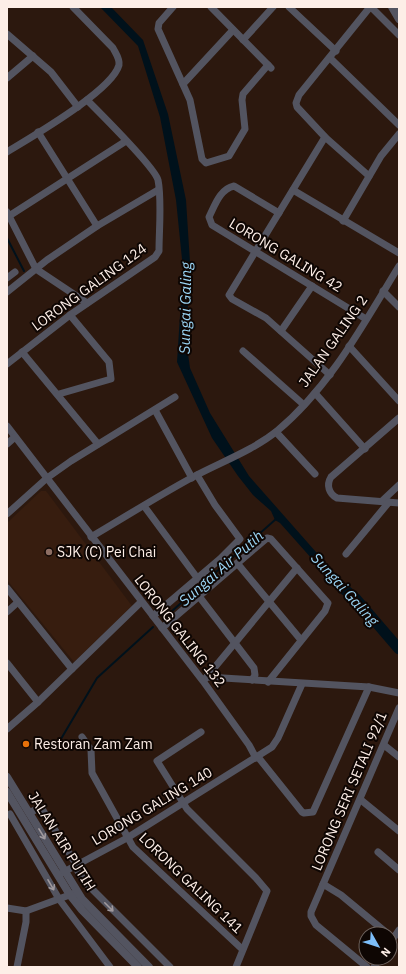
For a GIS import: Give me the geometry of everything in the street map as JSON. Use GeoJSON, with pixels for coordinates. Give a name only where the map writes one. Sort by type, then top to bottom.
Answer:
{"type":"FeatureCollection","features":[{"type":"Feature","properties":{"kind":"street"},"geometry":{"type":"LineString","coordinates":[[7,152],[78,107],[112,77],[119,65],[118,56],[113,48],[73,7]]}},
{"type":"Feature","properties":{"kind":"street"},"geometry":{"type":"LineString","coordinates":[[173,7],[159,23],[158,29],[191,104],[202,159],[206,163],[229,156],[245,129],[242,100],[244,94],[270,67],[211,7]]}},
{"type":"Feature","properties":{"kind":"street"},"geometry":{"type":"LineString","coordinates":[[243,40],[273,7]]}},
{"type":"Feature","properties":{"kind":"street"},"geometry":{"type":"LineString","coordinates":[[289,7],[336,51]]}},
{"type":"Feature","properties":{"kind":"street"},"geometry":{"type":"LineString","coordinates":[[369,176],[325,136],[297,107],[296,102],[299,95],[370,7],[399,34]]}},
{"type":"Feature","properties":{"kind":"street"},"geometry":{"type":"LineString","coordinates":[[392,7],[398,16]]}},
{"type":"Feature","properties":{"kind":"street"},"geometry":{"type":"LineString","coordinates":[[183,84],[232,30]]}},
{"type":"Feature","properties":{"kind":"street"},"geometry":{"type":"LineString","coordinates":[[7,34],[56,77],[78,107]]}},
{"type":"Feature","properties":{"kind":"street"},"geometry":{"type":"LineString","coordinates":[[7,78],[33,56]]}},
{"type":"Feature","properties":{"kind":"street"},"geometry":{"type":"LineString","coordinates":[[330,58],[399,125]]}},
{"type":"Feature","properties":{"kind":"street","name":"LORONG GALING 124"},"geometry":{"type":"LineString","coordinates":[[7,364],[87,302],[158,254],[158,190],[156,175],[87,100]]}},
{"type":"Feature","properties":{"kind":"street"},"geometry":{"type":"LineString","coordinates":[[38,132],[97,226]]}},
{"type":"Feature","properties":{"kind":"street"},"geometry":{"type":"LineString","coordinates":[[343,221],[385,150],[399,134]]}},
{"type":"Feature","properties":{"kind":"street"},"geometry":{"type":"LineString","coordinates":[[325,136],[229,294],[229,297],[263,316],[330,375]]}},
{"type":"Feature","properties":{"kind":"street"},"geometry":{"type":"LineString","coordinates":[[87,302],[36,268],[8,214],[67,179],[126,141]]}},
{"type":"Feature","properties":{"kind":"street","name":"LORONG GALING 42"},"geometry":{"type":"LineString","coordinates":[[279,213],[234,186],[229,187],[223,192],[209,217],[212,225],[366,319]]}},
{"type":"Feature","properties":{"kind":"street"},"geometry":{"type":"LineString","coordinates":[[7,292],[36,268],[97,226],[158,190]]}},
{"type":"Feature","properties":{"kind":"street"},"geometry":{"type":"LineString","coordinates":[[293,190],[399,253]]}},
{"type":"Feature","properties":{"kind":"street","name":"JALAN GALING 2"},"geometry":{"type":"LineString","coordinates":[[91,537],[194,477],[243,453],[276,432],[304,405],[330,375],[399,266]]}},
{"type":"Feature","properties":{"kind":"street"},"geometry":{"type":"LineString","coordinates":[[7,278],[15,272]]}},
{"type":"Feature","properties":{"kind":"street"},"geometry":{"type":"LineString","coordinates":[[281,331],[312,286]]}},
{"type":"Feature","properties":{"kind":"street"},"geometry":{"type":"LineString","coordinates":[[383,291],[399,307]]}},
{"type":"Feature","properties":{"kind":"street"},"geometry":{"type":"LineString","coordinates":[[59,394],[110,379],[109,362],[70,315]]}},
{"type":"Feature","properties":{"kind":"street"},"geometry":{"type":"LineString","coordinates":[[349,346],[399,401]]}},
{"type":"Feature","properties":{"kind":"street"},"geometry":{"type":"LineString","coordinates":[[243,351],[304,405]]}},
{"type":"Feature","properties":{"kind":"street"},"geometry":{"type":"LineString","coordinates":[[22,352],[59,394],[98,444]]}},
{"type":"Feature","properties":{"kind":"street"},"geometry":{"type":"LineString","coordinates":[[315,393],[365,449]]}},
{"type":"Feature","properties":{"kind":"street"},"geometry":{"type":"LineString","coordinates":[[7,514],[47,478],[98,444],[175,397]]}},
{"type":"Feature","properties":{"kind":"street"},"geometry":{"type":"LineString","coordinates":[[153,616],[198,579],[240,539],[194,477],[155,410]]}},
{"type":"Feature","properties":{"kind":"street"},"geometry":{"type":"LineString","coordinates":[[399,418],[329,480],[329,488],[332,495],[337,498],[399,503]]}},
{"type":"Feature","properties":{"kind":"street","name":"LORONG GALING 132"},"geometry":{"type":"LineString","coordinates":[[7,426],[141,602],[205,679],[257,758],[302,812],[312,812],[369,687]]}},
{"type":"Feature","properties":{"kind":"street"},"geometry":{"type":"LineString","coordinates":[[276,432],[315,474]]}},
{"type":"Feature","properties":{"kind":"street"},"geometry":{"type":"LineString","coordinates":[[7,444],[16,437]]}},
{"type":"Feature","properties":{"kind":"street"},"geometry":{"type":"LineString","coordinates":[[346,554],[399,485]]}},
{"type":"Feature","properties":{"kind":"street"},"geometry":{"type":"LineString","coordinates":[[144,506],[198,579]]}},
{"type":"Feature","properties":{"kind":"street"},"geometry":{"type":"LineString","coordinates":[[162,628],[198,595],[269,538],[328,603],[325,611],[268,682]]}},
{"type":"Feature","properties":{"kind":"street"},"geometry":{"type":"LineString","coordinates":[[237,563],[301,640]]}},
{"type":"Feature","properties":{"kind":"street"},"geometry":{"type":"LineString","coordinates":[[205,679],[297,568]]}},
{"type":"Feature","properties":{"kind":"street"},"geometry":{"type":"LineString","coordinates":[[7,588],[72,669]]}},
{"type":"Feature","properties":{"kind":"street"},"geometry":{"type":"LineString","coordinates":[[198,595],[254,668],[252,680]]}},
{"type":"Feature","properties":{"kind":"street"},"geometry":{"type":"LineString","coordinates":[[7,612],[18,602]]}},
{"type":"Feature","properties":{"kind":"street"},"geometry":{"type":"LineString","coordinates":[[7,729],[38,702],[141,602]]}},
{"type":"Feature","properties":{"kind":"street"},"geometry":{"type":"LineString","coordinates":[[7,663],[38,702]]}},
{"type":"Feature","properties":{"kind":"street"},"geometry":{"type":"LineString","coordinates":[[205,679],[252,680],[369,687],[399,693]]}},
{"type":"Feature","properties":{"kind":"street","name":"LORONG GALING 140"},"geometry":{"type":"LineString","coordinates":[[62,874],[127,838],[257,758],[275,744],[302,684]]}},
{"type":"Feature","properties":{"kind":"street","name":"LORONG SERI SETALI 92/1"},"geometry":{"type":"LineString","coordinates":[[367,967],[316,925],[311,912],[361,800],[399,708]]}},
{"type":"Feature","properties":{"kind":"street"},"geometry":{"type":"LineString","coordinates":[[201,732],[157,761],[182,804],[256,878],[267,891],[242,949]]}},
{"type":"Feature","properties":{"kind":"street","name":"LORONG GALING 141"},"geometry":{"type":"LineString","coordinates":[[82,736],[91,750],[92,773],[127,838],[142,856],[242,949],[236,967]]}},
{"type":"Feature","properties":{"kind":"street"},"geometry":{"type":"LineString","coordinates":[[384,745],[399,757]]}},
{"type":"Feature","properties":{"kind":"street","name":"JALAN AIR PUTIH"},"geometry":{"type":"LineString","coordinates":[[7,777],[29,813],[82,910],[138,967]]}},
{"type":"Feature","properties":{"kind":"street","name":"JALAN AIR PUTIH"},"geometry":{"type":"LineString","coordinates":[[7,792],[62,874]]}},
{"type":"Feature","properties":{"kind":"street"},"geometry":{"type":"LineString","coordinates":[[361,800],[399,831]]}},
{"type":"Feature","properties":{"kind":"street"},"geometry":{"type":"LineString","coordinates":[[29,813],[41,807],[86,884],[170,967]]}},
{"type":"Feature","properties":{"kind":"street"},"geometry":{"type":"LineString","coordinates":[[10,814],[59,899],[110,967]]}},
{"type":"Feature","properties":{"kind":"street"},"geometry":{"type":"LineString","coordinates":[[378,852],[399,870]]}},
{"type":"Feature","properties":{"kind":"street"},"geometry":{"type":"LineString","coordinates":[[323,884],[341,895],[377,926]]}},
{"type":"Feature","properties":{"kind":"street"},"geometry":{"type":"LineString","coordinates":[[7,908],[26,911],[73,894]]}},
{"type":"Feature","properties":{"kind":"street","name":"JALAN AIR PUTIH"},"geometry":{"type":"LineString","coordinates":[[73,894],[87,905],[149,967]]}},
{"type":"Feature","properties":{"kind":"street"},"geometry":{"type":"LineString","coordinates":[[17,967],[26,922],[26,911]]}},
{"type":"Feature","properties":{"kind":"street"},"geometry":{"type":"LineString","coordinates":[[139,957],[149,947]]}},
{"type":"Feature","properties":{"kind":"shaded area","name":"SJK (C) Pei Chai"},"geometry":{"type":"Polygon","coordinates":[[[41,491],[46,491],[132,606],[74,662],[7,580],[7,523],[41,491]]]}},
{"type":"Feature","properties":{"kind":"water"},"geometry":{"type":"Polygon","coordinates":[[[100,7],[111,7],[143,40],[168,114],[186,200],[191,278],[185,333],[190,368],[210,413],[249,476],[356,599],[337,587],[280,523],[275,520],[271,511],[253,495],[238,476],[212,438],[177,362],[183,269],[176,200],[160,117],[138,46],[100,7]]]}},
{"type":"Feature","properties":{"kind":"waterway"},"geometry":{"type":"LineString","coordinates":[[7,238],[24,271]]}},
{"type":"Feature","properties":{"kind":"waterway","name":"Sungai Air Putih"},"geometry":{"type":"LineString","coordinates":[[163,619],[276,519]]}},
{"type":"Feature","properties":{"kind":"waterway","name":"Sungai Galing"},"geometry":{"type":"LineString","coordinates":[[344,589],[356,599],[399,649]]}},
{"type":"Feature","properties":{"kind":"waterway","name":"Sungai Air Putih"},"geometry":{"type":"LineString","coordinates":[[58,744],[97,678],[153,627]]}},
{"type":"Feature","properties":{"kind":"place","name":"SJK (C) Pei Chai"},"geometry":{"type":"Point","coordinates":[49,552]}},
{"type":"Feature","properties":{"kind":"place","name":"Restoran Zam Zam"},"geometry":{"type":"Point","coordinates":[26,744]}}]}
